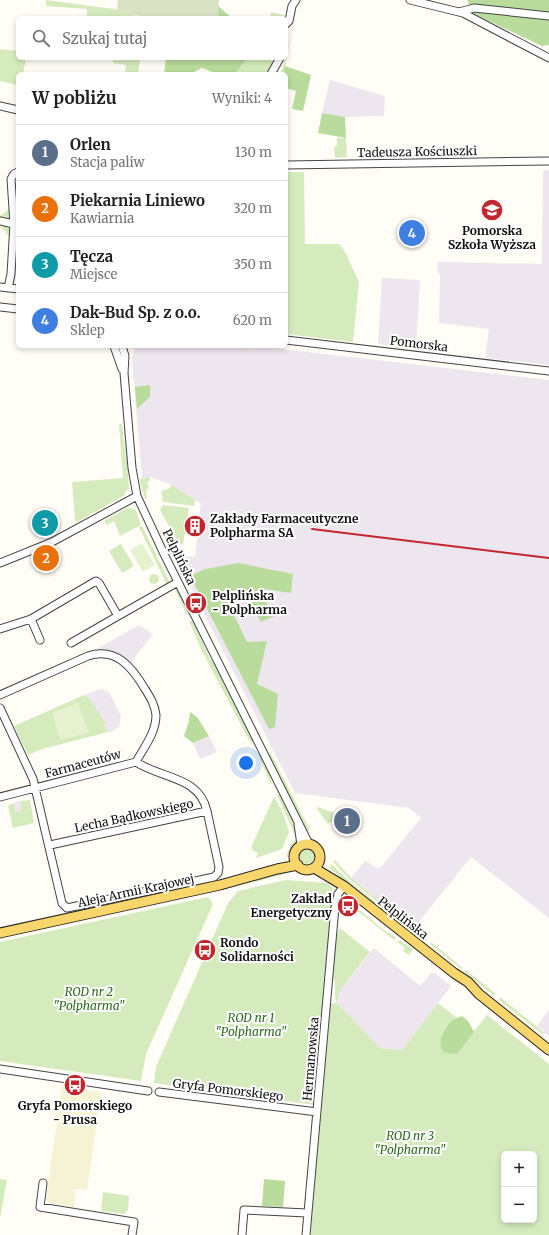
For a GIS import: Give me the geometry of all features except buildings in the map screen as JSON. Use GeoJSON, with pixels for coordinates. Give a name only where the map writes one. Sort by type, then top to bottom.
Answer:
{"type":"FeatureCollection","features":[{"type":"Feature","properties":{"kind":"main road"},"geometry":{"type":"LineString","coordinates":[[305,845],[318,849],[320,855],[317,865],[304,869],[296,862],[296,850],[305,845]]}},
{"type":"Feature","properties":{"kind":"main road","name":"Aleja Armii Krajowej"},"geometry":{"type":"LineString","coordinates":[[0,933],[220,886],[296,862]]}},
{"type":"Feature","properties":{"kind":"main road","name":"Pelplińska"},"geometry":{"type":"LineString","coordinates":[[317,865],[454,974],[464,986],[479,994],[549,1050]]}},
{"type":"Feature","properties":{"kind":"street"},"geometry":{"type":"LineString","coordinates":[[288,22],[292,6],[296,0]]}},
{"type":"Feature","properties":{"kind":"street"},"geometry":{"type":"LineString","coordinates":[[410,0],[459,12],[549,58]]}},
{"type":"Feature","properties":{"kind":"street"},"geometry":{"type":"LineString","coordinates":[[459,12],[474,8],[549,16]]}},
{"type":"Feature","properties":{"kind":"street"},"geometry":{"type":"LineString","coordinates":[[272,72],[279,60]]}},
{"type":"Feature","properties":{"kind":"street"},"geometry":{"type":"LineString","coordinates":[[0,106],[16,110]]}},
{"type":"Feature","properties":{"kind":"street","name":"Tadeusza Kościuszki"},"geometry":{"type":"LineString","coordinates":[[288,165],[549,161]]}},
{"type":"Feature","properties":{"kind":"street"},"geometry":{"type":"LineString","coordinates":[[16,173],[11,179],[16,224],[15,250],[11,274],[4,287],[16,289]]}},
{"type":"Feature","properties":{"kind":"street"},"geometry":{"type":"LineString","coordinates":[[0,221],[16,224]]}},
{"type":"Feature","properties":{"kind":"street"},"geometry":{"type":"LineString","coordinates":[[0,307],[16,309]]}},
{"type":"Feature","properties":{"kind":"street","name":"Pomorska"},"geometry":{"type":"LineString","coordinates":[[288,340],[549,372]]}},
{"type":"Feature","properties":{"kind":"street","name":"Pelplińska"},"geometry":{"type":"LineString","coordinates":[[115,348],[124,373]]}},
{"type":"Feature","properties":{"kind":"street","name":"Pelplińska"},"geometry":{"type":"LineString","coordinates":[[123,348],[125,356],[124,373],[132,468],[137,496],[298,824],[305,845]]}},
{"type":"Feature","properties":{"kind":"street"},"geometry":{"type":"LineString","coordinates":[[0,563],[44,546],[137,496]]}},
{"type":"Feature","properties":{"kind":"street"},"geometry":{"type":"LineString","coordinates":[[0,629],[31,618],[96,581],[99,583],[118,616]]}},
{"type":"Feature","properties":{"kind":"street"},"geometry":{"type":"LineString","coordinates":[[71,643],[178,582]]}},
{"type":"Feature","properties":{"kind":"street"},"geometry":{"type":"LineString","coordinates":[[31,618],[40,640]]}},
{"type":"Feature","properties":{"kind":"street","name":"Farmaceutów"},"geometry":{"type":"LineString","coordinates":[[0,695],[95,654],[116,656],[125,661],[135,672],[155,710],[153,732],[136,762],[0,797]]}},
{"type":"Feature","properties":{"kind":"street"},"geometry":{"type":"LineString","coordinates":[[0,708],[36,788],[50,845]]}},
{"type":"Feature","properties":{"kind":"street","name":"Farmaceutów"},"geometry":{"type":"LineString","coordinates":[[136,762],[144,767],[184,782]]}},
{"type":"Feature","properties":{"kind":"street","name":"Lecha Bądkowskiego"},"geometry":{"type":"LineString","coordinates":[[50,845],[207,811],[205,800],[197,790],[184,782]]}},
{"type":"Feature","properties":{"kind":"street","name":"Aleja Armii Krajowej"},"geometry":{"type":"LineString","coordinates":[[50,845],[64,906],[71,908],[214,877],[218,873],[220,867],[207,811]]}},
{"type":"Feature","properties":{"kind":"street","name":"Hermanowska"},"geometry":{"type":"LineString","coordinates":[[306,1235],[336,907],[340,884]]}},
{"type":"Feature","properties":{"kind":"street"},"geometry":{"type":"LineString","coordinates":[[0,1069],[148,1091]]}},
{"type":"Feature","properties":{"kind":"street","name":"Gryfa Pomorskiego"},"geometry":{"type":"LineString","coordinates":[[159,1092],[317,1112]]}},
{"type":"Feature","properties":{"kind":"street"},"geometry":{"type":"LineString","coordinates":[[43,1184],[40,1207],[134,1222],[132,1235]]}},
{"type":"Feature","properties":{"kind":"street"},"geometry":{"type":"LineString","coordinates":[[242,1235],[244,1210],[307,1213]]}},
{"type":"Feature","properties":{"kind":"shaded area"},"geometry":{"type":"Polygon","coordinates":[[[330,80],[385,96],[384,116],[345,117],[322,113],[330,80]]]}},
{"type":"Feature","properties":{"kind":"shaded area"},"geometry":{"type":"Polygon","coordinates":[[[549,170],[549,365],[485,358],[489,329],[439,323],[440,275],[437,271],[438,262],[542,264],[543,171],[549,170]]]}},
{"type":"Feature","properties":{"kind":"shaded area"},"geometry":{"type":"Polygon","coordinates":[[[382,278],[420,280],[416,349],[378,344],[382,278]]]}},
{"type":"Feature","properties":{"kind":"shaded area","name":"Zakłady Farmaceutyczne Polpharma SA"},"geometry":{"type":"Polygon","coordinates":[[[135,348],[273,348],[549,380],[549,918],[471,857],[414,928],[351,878],[365,861],[377,868],[381,867],[421,818],[409,808],[295,793],[180,566],[181,556],[195,557],[201,503],[186,496],[172,485],[150,477],[142,478],[132,359],[135,348]]]}},
{"type":"Feature","properties":{"kind":"shaded area"},"geometry":{"type":"Polygon","coordinates":[[[139,625],[153,634],[131,662],[115,653],[95,650],[139,625]]]}},
{"type":"Feature","properties":{"kind":"shaded area"},"geometry":{"type":"Polygon","coordinates":[[[101,689],[109,692],[121,716],[119,727],[110,732],[108,732],[94,707],[84,695],[101,689]]]}},
{"type":"Feature","properties":{"kind":"shaded area"},"geometry":{"type":"Polygon","coordinates":[[[209,736],[217,752],[200,759],[193,743],[209,736]]]}},
{"type":"Feature","properties":{"kind":"shaded area"},"geometry":{"type":"Polygon","coordinates":[[[20,801],[23,810],[16,812],[13,803],[20,801]]]}},
{"type":"Feature","properties":{"kind":"shaded area"},"geometry":{"type":"Polygon","coordinates":[[[374,948],[420,986],[431,973],[435,973],[451,986],[402,1050],[380,1048],[337,1003],[340,990],[374,948]]]}},
{"type":"Feature","properties":{"kind":"shaded area"},"geometry":{"type":"Polygon","coordinates":[[[549,1009],[549,1036],[537,1026],[549,1009]]]}},
{"type":"Feature","properties":{"kind":"shaded area"},"geometry":{"type":"Polygon","coordinates":[[[62,1086],[101,1092],[87,1190],[76,1189],[74,1207],[49,1203],[46,1199],[62,1086]]]}},
{"type":"Feature","properties":{"kind":"green space"},"geometry":{"type":"Polygon","coordinates":[[[46,0],[114,9],[137,16],[87,16],[87,9],[46,6],[46,0]]]}},
{"type":"Feature","properties":{"kind":"green space"},"geometry":{"type":"Polygon","coordinates":[[[118,0],[219,0],[218,16],[140,16],[117,11],[118,0]]]}},
{"type":"Feature","properties":{"kind":"green space"},"geometry":{"type":"Polygon","coordinates":[[[298,0],[288,51],[288,48],[298,0]]]}},
{"type":"Feature","properties":{"kind":"green space"},"geometry":{"type":"Polygon","coordinates":[[[467,0],[549,0],[549,45],[542,46],[474,14],[467,0]]]}},
{"type":"Feature","properties":{"kind":"green space"},"geometry":{"type":"Polygon","coordinates":[[[293,1],[287,16],[290,3],[293,1]]]}},
{"type":"Feature","properties":{"kind":"green space"},"geometry":{"type":"Polygon","coordinates":[[[218,6],[230,16],[218,16],[218,6]]]}},
{"type":"Feature","properties":{"kind":"green space"},"geometry":{"type":"Polygon","coordinates":[[[271,12],[287,16],[270,16],[271,12]]]}},
{"type":"Feature","properties":{"kind":"green space"},"geometry":{"type":"Polygon","coordinates":[[[0,49],[16,51],[16,60],[26,60],[23,72],[16,72],[16,85],[0,81],[0,49]]]}},
{"type":"Feature","properties":{"kind":"green space"},"geometry":{"type":"Polygon","coordinates":[[[113,60],[140,60],[138,72],[125,72],[126,65],[113,63],[113,60]]]}},
{"type":"Feature","properties":{"kind":"green space"},"geometry":{"type":"Polygon","coordinates":[[[166,60],[246,60],[236,72],[213,72],[202,68],[194,72],[164,72],[166,60]]]}},
{"type":"Feature","properties":{"kind":"green space"},"geometry":{"type":"Polygon","coordinates":[[[246,60],[271,60],[275,62],[270,72],[236,72],[246,60]]]}},
{"type":"Feature","properties":{"kind":"green space"},"geometry":{"type":"Polygon","coordinates":[[[285,60],[286,60],[284,72],[281,72],[285,60]]]}},
{"type":"Feature","properties":{"kind":"green space"},"geometry":{"type":"Polygon","coordinates":[[[285,66],[311,75],[303,111],[292,109],[296,91],[288,89],[288,72],[284,72],[285,66]]]}},
{"type":"Feature","properties":{"kind":"green space"},"geometry":{"type":"Polygon","coordinates":[[[322,113],[345,117],[346,138],[318,133],[322,113]]]}},
{"type":"Feature","properties":{"kind":"green space"},"geometry":{"type":"Polygon","coordinates":[[[337,138],[346,138],[347,157],[335,158],[334,147],[337,146],[337,138]]]}},
{"type":"Feature","properties":{"kind":"green space"},"geometry":{"type":"Polygon","coordinates":[[[288,172],[304,172],[305,244],[339,244],[345,252],[359,282],[353,342],[288,334],[288,172]]]}},
{"type":"Feature","properties":{"kind":"green space"},"geometry":{"type":"Polygon","coordinates":[[[10,208],[10,220],[0,219],[0,216],[10,208]]]}},
{"type":"Feature","properties":{"kind":"green space"},"geometry":{"type":"Polygon","coordinates":[[[0,222],[10,227],[10,238],[0,225],[0,222]]]}},
{"type":"Feature","properties":{"kind":"green space"},"geometry":{"type":"Polygon","coordinates":[[[150,385],[150,397],[137,409],[135,387],[150,385]]]}},
{"type":"Feature","properties":{"kind":"green space"},"geometry":{"type":"Polygon","coordinates":[[[119,424],[122,424],[126,462],[124,425],[125,429],[129,489],[125,492],[125,495],[77,522],[75,520],[72,482],[123,478],[119,424]]]}},
{"type":"Feature","properties":{"kind":"green space"},"geometry":{"type":"Polygon","coordinates":[[[150,477],[150,481],[147,482],[149,487],[146,491],[147,499],[145,499],[139,479],[150,477]]]}},
{"type":"Feature","properties":{"kind":"green space"},"geometry":{"type":"Polygon","coordinates":[[[172,485],[195,500],[194,506],[163,502],[161,491],[168,489],[172,485]]]}},
{"type":"Feature","properties":{"kind":"green space"},"geometry":{"type":"Polygon","coordinates":[[[163,505],[189,508],[183,544],[179,544],[160,510],[163,505]]]}},
{"type":"Feature","properties":{"kind":"green space"},"geometry":{"type":"Polygon","coordinates":[[[127,508],[135,509],[141,525],[120,536],[114,521],[107,525],[104,521],[127,508]]]}},
{"type":"Feature","properties":{"kind":"green space"},"geometry":{"type":"Polygon","coordinates":[[[142,526],[170,583],[167,585],[139,527],[142,526]]]}},
{"type":"Feature","properties":{"kind":"green space"},"geometry":{"type":"Polygon","coordinates":[[[142,543],[155,565],[143,572],[130,550],[142,543]]]}},
{"type":"Feature","properties":{"kind":"green space"},"geometry":{"type":"Polygon","coordinates":[[[121,544],[134,566],[122,573],[109,551],[121,544]]]}},
{"type":"Feature","properties":{"kind":"green space"},"geometry":{"type":"Polygon","coordinates":[[[238,563],[293,574],[291,593],[265,589],[266,602],[275,616],[261,622],[242,590],[231,609],[247,642],[267,641],[257,684],[278,694],[275,727],[269,729],[190,576],[205,569],[238,563]]]}},
{"type":"Feature","properties":{"kind":"green space"},"geometry":{"type":"Polygon","coordinates":[[[152,574],[156,574],[158,575],[158,583],[152,584],[149,581],[149,577],[152,574]]]}},
{"type":"Feature","properties":{"kind":"green space"},"geometry":{"type":"Polygon","coordinates":[[[174,587],[179,591],[189,610],[187,616],[174,587]]]}},
{"type":"Feature","properties":{"kind":"green space"},"geometry":{"type":"Polygon","coordinates":[[[189,621],[193,621],[210,659],[219,670],[254,741],[250,742],[203,653],[189,621]]]}},
{"type":"Feature","properties":{"kind":"green space"},"geometry":{"type":"Polygon","coordinates":[[[84,695],[90,699],[106,724],[104,725],[108,732],[42,749],[28,755],[14,726],[84,695]]]}},
{"type":"Feature","properties":{"kind":"green space"},"geometry":{"type":"Polygon","coordinates":[[[78,703],[89,733],[60,740],[52,713],[78,703]]]}},
{"type":"Feature","properties":{"kind":"green space"},"geometry":{"type":"Polygon","coordinates":[[[190,712],[197,717],[209,736],[193,743],[184,736],[189,721],[190,712]]]}},
{"type":"Feature","properties":{"kind":"green space"},"geometry":{"type":"Polygon","coordinates":[[[270,752],[310,830],[307,831],[274,766],[270,757],[270,752]]]}},
{"type":"Feature","properties":{"kind":"green space"},"geometry":{"type":"Polygon","coordinates":[[[258,754],[264,760],[268,768],[271,777],[271,785],[258,754]]]}},
{"type":"Feature","properties":{"kind":"green space"},"geometry":{"type":"Polygon","coordinates":[[[277,795],[280,795],[291,814],[295,835],[277,795]]]}},
{"type":"Feature","properties":{"kind":"green space"},"geometry":{"type":"Polygon","coordinates":[[[274,797],[283,813],[289,832],[282,849],[256,858],[258,853],[252,850],[252,845],[274,797]]]}},
{"type":"Feature","properties":{"kind":"green space"},"geometry":{"type":"Polygon","coordinates":[[[30,800],[34,823],[13,828],[8,806],[13,803],[16,812],[22,810],[20,801],[30,800]]]}},
{"type":"Feature","properties":{"kind":"green space"},"geometry":{"type":"Polygon","coordinates":[[[318,807],[337,814],[339,817],[328,824],[317,809],[318,807]]]}},
{"type":"Feature","properties":{"kind":"green space"},"geometry":{"type":"Polygon","coordinates":[[[297,840],[292,852],[286,858],[293,841],[297,840]]]}},
{"type":"Feature","properties":{"kind":"green space"},"geometry":{"type":"Polygon","coordinates":[[[307,848],[314,853],[315,856],[310,863],[307,864],[300,859],[299,856],[304,849],[307,848]]]}},
{"type":"Feature","properties":{"kind":"green space"},"geometry":{"type":"Polygon","coordinates":[[[335,860],[351,878],[428,940],[427,941],[349,879],[333,862],[335,860]]]}},
{"type":"Feature","properties":{"kind":"green space"},"geometry":{"type":"Polygon","coordinates":[[[331,864],[355,886],[425,942],[423,944],[350,887],[330,868],[331,864]]]}},
{"type":"Feature","properties":{"kind":"green space"},"geometry":{"type":"Polygon","coordinates":[[[286,871],[287,873],[285,874],[236,887],[286,871]]]}},
{"type":"Feature","properties":{"kind":"green space","name":"ROD nr 1 \"Polpharma\""},"geometry":{"type":"Polygon","coordinates":[[[286,880],[328,883],[333,888],[332,893],[335,895],[315,1105],[154,1083],[156,1067],[228,903],[238,891],[286,880]]]}},
{"type":"Feature","properties":{"kind":"green space"},"geometry":{"type":"Polygon","coordinates":[[[340,896],[352,904],[348,908],[341,905],[340,896]]]}},
{"type":"Feature","properties":{"kind":"green space","name":"ROD nr 2 \"Polpharma\""},"geometry":{"type":"Polygon","coordinates":[[[208,897],[213,904],[146,1054],[141,1081],[0,1061],[0,942],[208,897]]]}},
{"type":"Feature","properties":{"kind":"green space"},"geometry":{"type":"Polygon","coordinates":[[[356,907],[384,930],[396,937],[394,940],[355,909],[356,907]]]}},
{"type":"Feature","properties":{"kind":"green space"},"geometry":{"type":"Polygon","coordinates":[[[340,928],[370,952],[340,990],[337,1003],[332,969],[332,957],[335,938],[340,928]]]}},
{"type":"Feature","properties":{"kind":"green space"},"geometry":{"type":"Polygon","coordinates":[[[399,940],[413,949],[409,955],[403,951],[405,948],[397,942],[399,940]]]}},
{"type":"Feature","properties":{"kind":"green space"},"geometry":{"type":"Polygon","coordinates":[[[431,942],[463,968],[461,969],[430,944],[431,942]]]}},
{"type":"Feature","properties":{"kind":"green space"},"geometry":{"type":"Polygon","coordinates":[[[466,970],[496,994],[493,995],[465,972],[466,970]]]}},
{"type":"Feature","properties":{"kind":"green space"},"geometry":{"type":"Polygon","coordinates":[[[500,997],[546,1034],[541,1033],[499,1000],[500,997]]]}},
{"type":"Feature","properties":{"kind":"green space","name":"ROD nr 3 \"Polpharma\""},"geometry":{"type":"Polygon","coordinates":[[[337,1003],[380,1048],[402,1050],[438,1003],[457,1018],[448,1024],[442,1035],[443,1050],[457,1053],[487,1015],[549,1064],[549,1235],[310,1235],[328,1004],[337,1003]]]}},
{"type":"Feature","properties":{"kind":"green space"},"geometry":{"type":"Polygon","coordinates":[[[462,1016],[468,1021],[474,1032],[457,1054],[447,1053],[443,1051],[441,1047],[441,1038],[443,1033],[450,1022],[462,1016]]]}},
{"type":"Feature","properties":{"kind":"green space"},"geometry":{"type":"Polygon","coordinates":[[[0,1179],[7,1180],[0,1218],[0,1179]]]}},
{"type":"Feature","properties":{"kind":"green space"},"geometry":{"type":"Polygon","coordinates":[[[264,1179],[285,1181],[283,1207],[262,1206],[264,1179]]]}},
{"type":"Feature","properties":{"kind":"green space"},"geometry":{"type":"Polygon","coordinates":[[[103,1192],[129,1196],[128,1210],[124,1214],[101,1211],[103,1192]]]}},
{"type":"Feature","properties":{"kind":"railway"},"geometry":{"type":"LineString","coordinates":[[312,529],[549,558]]}},
{"type":"Feature","properties":{"kind":"place","name":"Pomorska Szkoła Wyższa"},"geometry":{"type":"Point","coordinates":[492,210]}},
{"type":"Feature","properties":{"kind":"place","name":"Dak-Bud Sp. z o.o."},"geometry":{"type":"Point","coordinates":[412,233]}},
{"type":"Feature","properties":{"kind":"place","name":"Tęcza"},"geometry":{"type":"Point","coordinates":[45,523]}},
{"type":"Feature","properties":{"kind":"place","name":"Zakłady Farmaceutyczne Polpharma SA"},"geometry":{"type":"Point","coordinates":[195,526]}},
{"type":"Feature","properties":{"kind":"place","name":"Piekarnia Liniewo"},"geometry":{"type":"Point","coordinates":[46,558]}},
{"type":"Feature","properties":{"kind":"place","name":"Pelplińska - Polpharma"},"geometry":{"type":"Point","coordinates":[196,603]}},
{"type":"Feature","properties":{"kind":"place","name":"Orlen"},"geometry":{"type":"Point","coordinates":[347,821]}},
{"type":"Feature","properties":{"kind":"place","name":"Zakład Energetyczny"},"geometry":{"type":"Point","coordinates":[348,906]}},
{"type":"Feature","properties":{"kind":"place","name":"Rondo Solidarności"},"geometry":{"type":"Point","coordinates":[205,950]}},
{"type":"Feature","properties":{"kind":"place","name":"Gryfa Pomorskiego - Prusa"},"geometry":{"type":"Point","coordinates":[75,1085]}}]}
